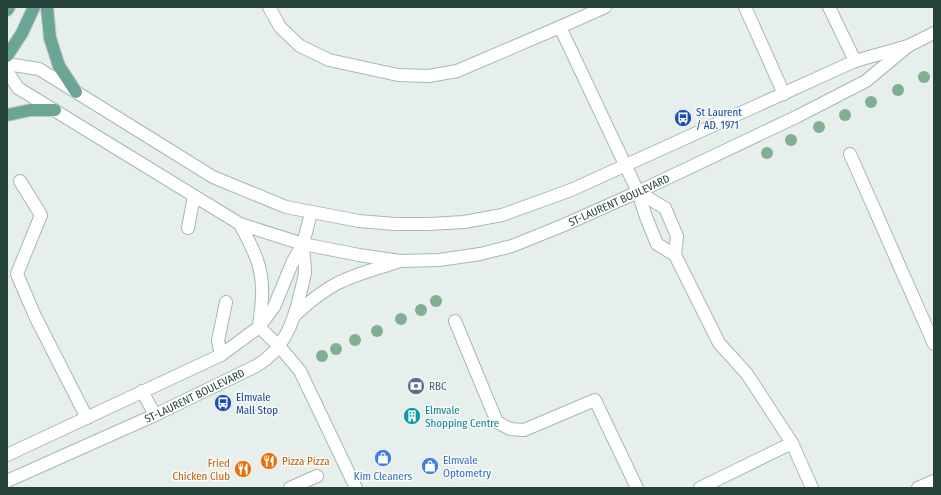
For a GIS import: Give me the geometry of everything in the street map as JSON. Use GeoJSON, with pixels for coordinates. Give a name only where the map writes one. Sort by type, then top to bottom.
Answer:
{"type":"FeatureCollection","features":[{"type":"Feature","properties":{"kind":"main road"},"geometry":{"type":"LineString","coordinates":[[7,56],[22,33],[34,7]]}},
{"type":"Feature","properties":{"kind":"main road"},"geometry":{"type":"LineString","coordinates":[[47,7],[50,38],[59,66],[76,92]]}},
{"type":"Feature","properties":{"kind":"main road"},"geometry":{"type":"LineString","coordinates":[[7,115],[31,110],[55,110]]}},
{"type":"Feature","properties":{"kind":"street"},"geometry":{"type":"LineString","coordinates":[[269,7],[280,27],[300,46],[329,60],[398,75],[429,76],[457,70],[605,7]]}},
{"type":"Feature","properties":{"kind":"street"},"geometry":{"type":"LineString","coordinates":[[745,7],[784,94]]}},
{"type":"Feature","properties":{"kind":"street"},"geometry":{"type":"LineString","coordinates":[[829,7],[854,61]]}},
{"type":"Feature","properties":{"kind":"street"},"geometry":{"type":"LineString","coordinates":[[560,27],[624,166],[638,192],[646,217],[658,244],[675,255],[719,343],[747,374],[792,443],[812,488]]}},
{"type":"Feature","properties":{"kind":"street","name":"ST-LAURENT BOULEVARD"},"geometry":{"type":"LineString","coordinates":[[7,64],[39,69],[213,177],[286,207],[359,221],[395,224],[429,224],[464,222],[502,215],[571,190],[854,61],[908,46],[934,33]]}},
{"type":"Feature","properties":{"kind":"street","name":"ST-LAURENT BOULEVARD"},"geometry":{"type":"LineString","coordinates":[[7,71],[18,88],[240,224],[303,244],[400,261],[439,260],[480,254],[512,246],[638,192],[798,116],[866,81],[908,46]]}},
{"type":"Feature","properties":{"kind":"street"},"geometry":{"type":"LineString","coordinates":[[850,154],[934,344]]}},
{"type":"Feature","properties":{"kind":"street"},"geometry":{"type":"LineString","coordinates":[[20,181],[41,215],[17,274],[35,316],[87,418]]}},
{"type":"Feature","properties":{"kind":"street"},"geometry":{"type":"LineString","coordinates":[[638,192],[665,208],[677,236],[675,255]]}},
{"type":"Feature","properties":{"kind":"street"},"geometry":{"type":"LineString","coordinates":[[188,228],[194,196]]}},
{"type":"Feature","properties":{"kind":"street","name":"ST-LAURENT BOULEVARD"},"geometry":{"type":"LineString","coordinates":[[7,455],[221,355],[259,327],[274,307],[293,261],[303,244],[312,213]]}},
{"type":"Feature","properties":{"kind":"street"},"geometry":{"type":"LineString","coordinates":[[240,224],[257,260],[260,271],[262,290],[259,327],[279,346],[300,371],[356,488]]}},
{"type":"Feature","properties":{"kind":"street","name":"ST-LAURENT BOULEVARD"},"geometry":{"type":"LineString","coordinates":[[7,481],[155,415],[260,363],[279,346],[286,336],[296,314],[305,273],[303,244]]}},
{"type":"Feature","properties":{"kind":"street"},"geometry":{"type":"LineString","coordinates":[[296,314],[315,298],[336,284],[360,274],[400,261]]}},
{"type":"Feature","properties":{"kind":"street"},"geometry":{"type":"LineString","coordinates":[[221,355],[218,341],[226,302]]}},
{"type":"Feature","properties":{"kind":"street"},"geometry":{"type":"LineString","coordinates":[[455,321],[497,422],[510,429],[524,430],[595,400],[636,488]]}},
{"type":"Feature","properties":{"kind":"street"},"geometry":{"type":"LineString","coordinates":[[142,391],[155,415]]}},
{"type":"Feature","properties":{"kind":"street"},"geometry":{"type":"LineString","coordinates":[[700,488],[792,443]]}},
{"type":"Feature","properties":{"kind":"street"},"geometry":{"type":"LineString","coordinates":[[290,488],[317,476]]}},
{"type":"Feature","properties":{"kind":"street"},"geometry":{"type":"LineString","coordinates":[[918,488],[934,481]]}},
{"type":"Feature","properties":{"kind":"place","name":"St Laurent / AD. 1971"},"geometry":{"type":"Point","coordinates":[683,118]}},
{"type":"Feature","properties":{"kind":"place","name":"RBC"},"geometry":{"type":"Point","coordinates":[416,386]}},
{"type":"Feature","properties":{"kind":"place","name":"Elmvale Mall Stop"},"geometry":{"type":"Point","coordinates":[223,403]}},
{"type":"Feature","properties":{"kind":"place","name":"Elmvale Shopping Centre"},"geometry":{"type":"Point","coordinates":[412,416]}},
{"type":"Feature","properties":{"kind":"place","name":"Kim Cleaners"},"geometry":{"type":"Point","coordinates":[383,458]}},
{"type":"Feature","properties":{"kind":"place","name":"Pizza Pizza"},"geometry":{"type":"Point","coordinates":[269,461]}},
{"type":"Feature","properties":{"kind":"place","name":"Elmvale Optometry"},"geometry":{"type":"Point","coordinates":[430,466]}},
{"type":"Feature","properties":{"kind":"place","name":"Fried Chicken Club"},"geometry":{"type":"Point","coordinates":[243,469]}}]}
